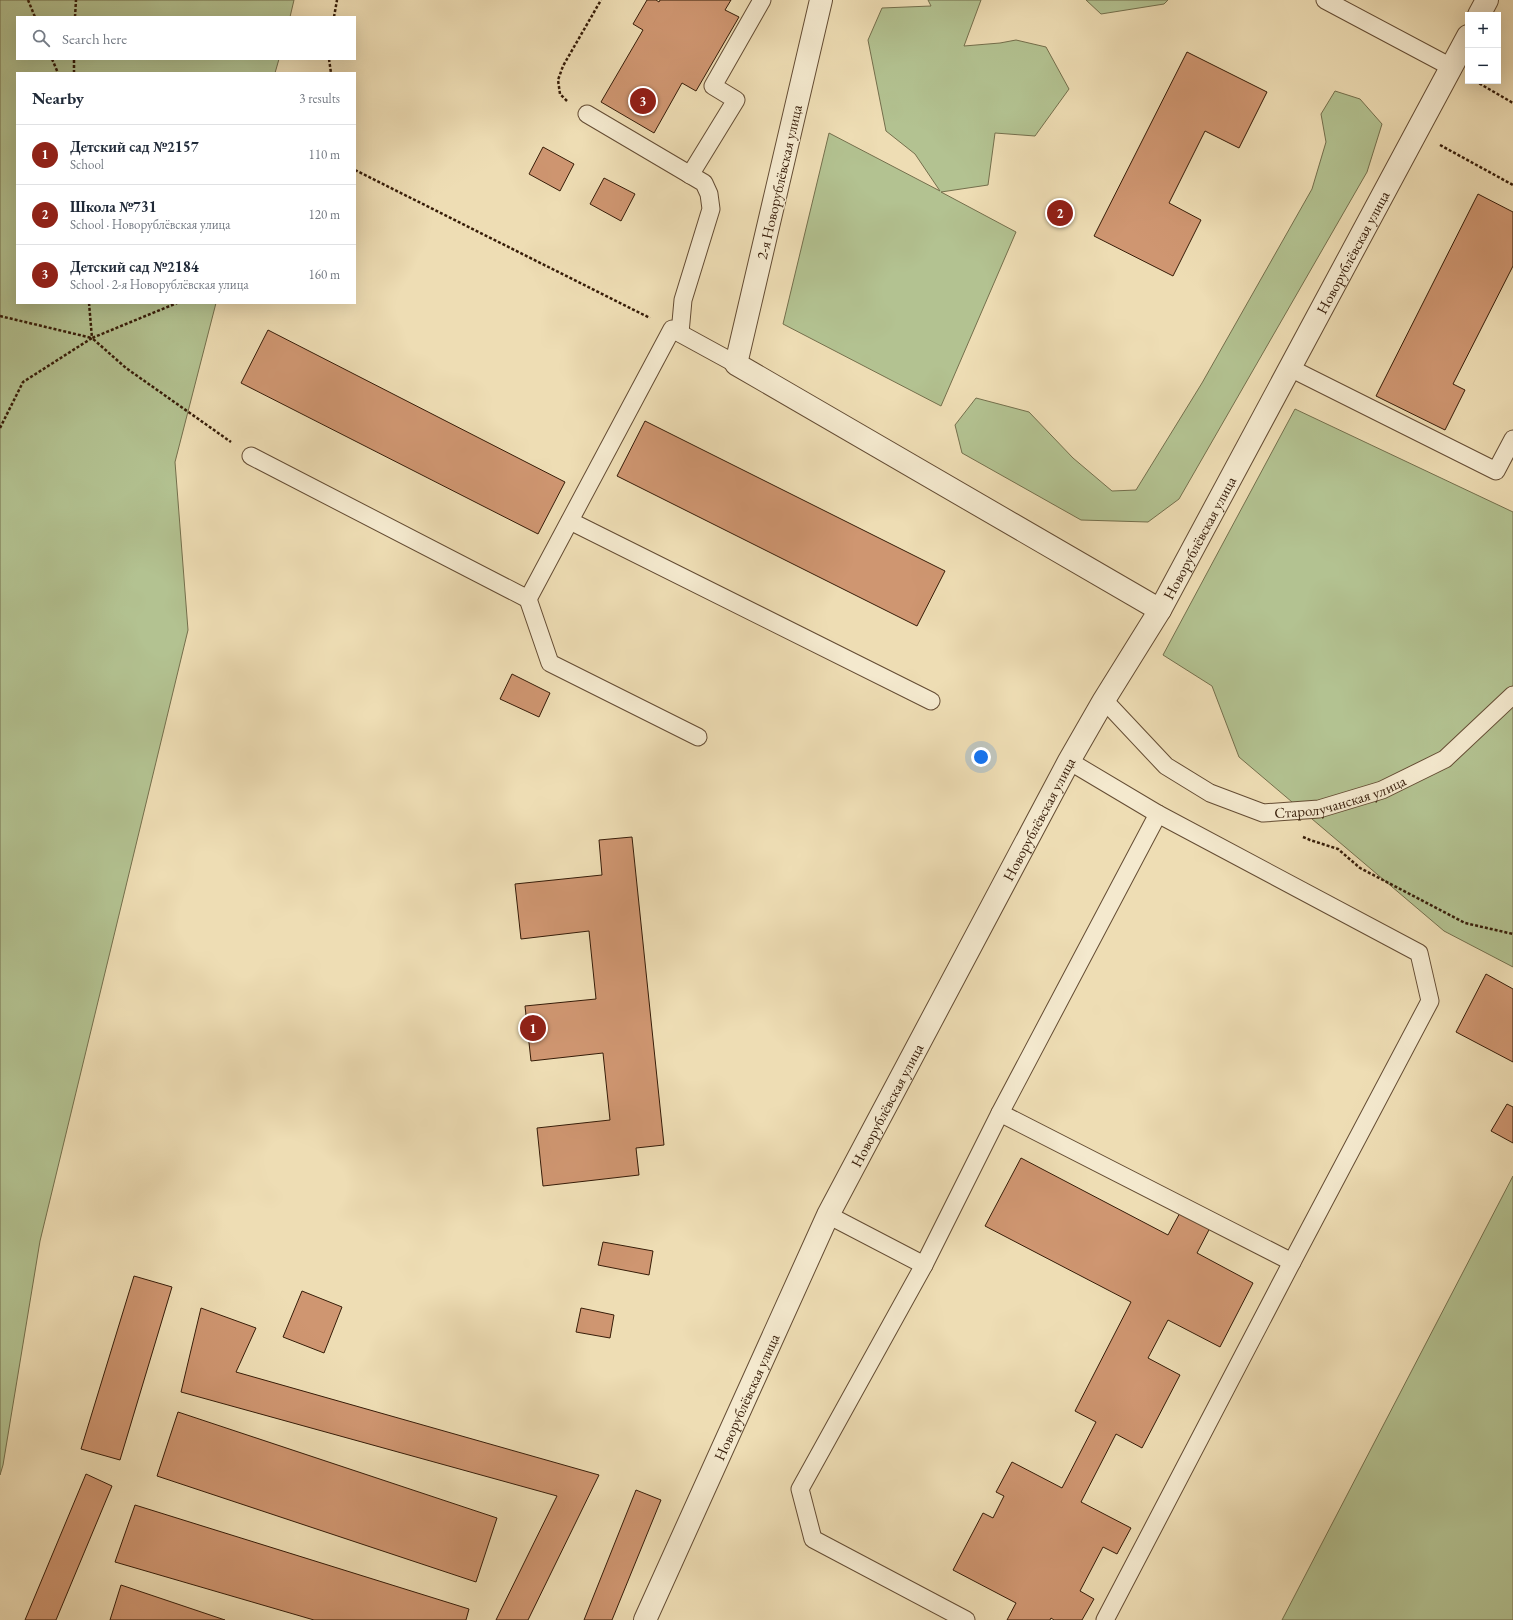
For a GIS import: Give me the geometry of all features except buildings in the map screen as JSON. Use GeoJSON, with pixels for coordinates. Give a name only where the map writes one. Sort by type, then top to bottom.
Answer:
{"type":"FeatureCollection","features":[{"type":"Feature","properties":{"kind":"street","name":"2-я Новорублёвская улица"},"geometry":{"type":"LineString","coordinates":[[736,364],[821,0]]}},
{"type":"Feature","properties":{"kind":"street"},"geometry":{"type":"LineString","coordinates":[[1481,12],[1487,0]]}},
{"type":"Feature","properties":{"kind":"street","name":"Новорублёвская улица"},"geometry":{"type":"LineString","coordinates":[[645,1620],[828,1215],[1069,761],[1104,700],[1160,610],[1465,41]]}},
{"type":"Feature","properties":{"kind":"street"},"geometry":{"type":"LineString","coordinates":[[736,364],[1160,610]]}},
{"type":"Feature","properties":{"kind":"lane"},"geometry":{"type":"LineString","coordinates":[[690,175],[736,100],[713,86],[762,0]]}},
{"type":"Feature","properties":{"kind":"lane"},"geometry":{"type":"LineString","coordinates":[[1325,0],[1451,67]]}},
{"type":"Feature","properties":{"kind":"lane"},"geometry":{"type":"LineString","coordinates":[[528,599],[676,331],[683,300],[711,209],[709,194],[704,183],[587,114]]}},
{"type":"Feature","properties":{"kind":"lane"},"geometry":{"type":"LineString","coordinates":[[676,331],[736,364]]}},
{"type":"Feature","properties":{"kind":"lane"},"geometry":{"type":"LineString","coordinates":[[1290,368],[1496,471],[1513,439]]}},
{"type":"Feature","properties":{"kind":"lane"},"geometry":{"type":"LineString","coordinates":[[251,456],[528,599],[550,663],[698,737]]}},
{"type":"Feature","properties":{"kind":"lane"},"geometry":{"type":"LineString","coordinates":[[570,521],[931,701]]}},
{"type":"Feature","properties":{"kind":"lane","name":"Старолучанская улица"},"geometry":{"type":"LineString","coordinates":[[1104,700],[1166,766],[1210,793],[1263,812],[1319,809],[1382,790],[1446,759],[1513,695]]}},
{"type":"Feature","properties":{"kind":"lane"},"geometry":{"type":"LineString","coordinates":[[1069,761],[1158,814],[1419,953],[1430,1001],[1105,1620]]}},
{"type":"Feature","properties":{"kind":"lane"},"geometry":{"type":"LineString","coordinates":[[966,1620],[813,1540],[800,1490],[924,1265],[1000,1113],[1158,814]]}},
{"type":"Feature","properties":{"kind":"lane"},"geometry":{"type":"LineString","coordinates":[[1000,1113],[1292,1262]]}},
{"type":"Feature","properties":{"kind":"lane"},"geometry":{"type":"LineString","coordinates":[[828,1215],[924,1265]]}},
{"type":"Feature","properties":{"kind":"path"},"geometry":{"type":"LineString","coordinates":[[28,0],[35,16]]}},
{"type":"Feature","properties":{"kind":"path"},"geometry":{"type":"LineString","coordinates":[[75,16],[76,0]]}},
{"type":"Feature","properties":{"kind":"path"},"geometry":{"type":"LineString","coordinates":[[334,16],[337,0]]}},
{"type":"Feature","properties":{"kind":"path"},"geometry":{"type":"LineString","coordinates":[[587,114],[569,103],[560,94],[558,80],[563,66],[601,0]]}},
{"type":"Feature","properties":{"kind":"path"},"geometry":{"type":"LineString","coordinates":[[52,60],[58,72]]}},
{"type":"Feature","properties":{"kind":"path"},"geometry":{"type":"LineString","coordinates":[[74,60],[74,72]]}},
{"type":"Feature","properties":{"kind":"path"},"geometry":{"type":"LineString","coordinates":[[329,60],[330,72]]}},
{"type":"Feature","properties":{"kind":"path"},"geometry":{"type":"LineString","coordinates":[[1480,84],[1513,103]]}},
{"type":"Feature","properties":{"kind":"path"},"geometry":{"type":"LineString","coordinates":[[1416,132],[1513,185]]}},
{"type":"Feature","properties":{"kind":"path"},"geometry":{"type":"LineString","coordinates":[[356,171],[676,331]]}},
{"type":"Feature","properties":{"kind":"path"},"geometry":{"type":"LineString","coordinates":[[89,304],[92,338]]}},
{"type":"Feature","properties":{"kind":"path"},"geometry":{"type":"LineString","coordinates":[[0,428],[23,382],[92,338],[175,304]]}},
{"type":"Feature","properties":{"kind":"path"},"geometry":{"type":"LineString","coordinates":[[0,316],[92,338],[126,368],[251,456]]}},
{"type":"Feature","properties":{"kind":"path"},"geometry":{"type":"LineString","coordinates":[[1263,812],[1283,826],[1310,840],[1338,848],[1360,868],[1465,923],[1513,934]]}},
{"type":"Feature","properties":{"kind":"green space"},"geometry":{"type":"Polygon","coordinates":[[[0,0],[294,0],[290,16],[16,16],[16,60],[279,60],[275,72],[16,72],[16,304],[216,304],[175,462],[188,630],[40,1241],[3,1465],[0,1475],[0,0]]]}},
{"type":"Feature","properties":{"kind":"green space"},"geometry":{"type":"Polygon","coordinates":[[[928,0],[981,0],[964,46],[1016,40],[1046,47],[1069,89],[1035,136],[995,133],[988,185],[941,192],[1016,232],[941,406],[783,324],[829,133],[940,191],[915,154],[886,131],[868,40],[882,8],[931,6],[928,0]]]}},
{"type":"Feature","properties":{"kind":"green space"},"geometry":{"type":"Polygon","coordinates":[[[1086,0],[1168,0],[1164,4],[1101,14],[1086,0]]]}},
{"type":"Feature","properties":{"kind":"green space"},"geometry":{"type":"Polygon","coordinates":[[[1335,91],[1360,99],[1382,124],[1367,172],[1179,499],[1148,522],[1081,520],[962,453],[955,425],[976,398],[1029,412],[1073,458],[1112,491],[1136,490],[1202,383],[1312,189],[1326,142],[1321,114],[1335,91]]]}},
{"type":"Feature","properties":{"kind":"green space"},"geometry":{"type":"Polygon","coordinates":[[[1295,409],[1513,512],[1513,967],[1444,931],[1239,757],[1212,686],[1163,655],[1295,409]]]}},
{"type":"Feature","properties":{"kind":"green space"},"geometry":{"type":"Polygon","coordinates":[[[1513,1176],[1513,1620],[1282,1620],[1513,1176]]]}},
{"type":"Feature","properties":{"kind":"place","name":"Детский сад №2184"},"geometry":{"type":"Point","coordinates":[643,101]}},
{"type":"Feature","properties":{"kind":"place","name":"Школа №731"},"geometry":{"type":"Point","coordinates":[1060,213]}},
{"type":"Feature","properties":{"kind":"place","name":"Детский сад №2157"},"geometry":{"type":"Point","coordinates":[533,1028]}}]}
